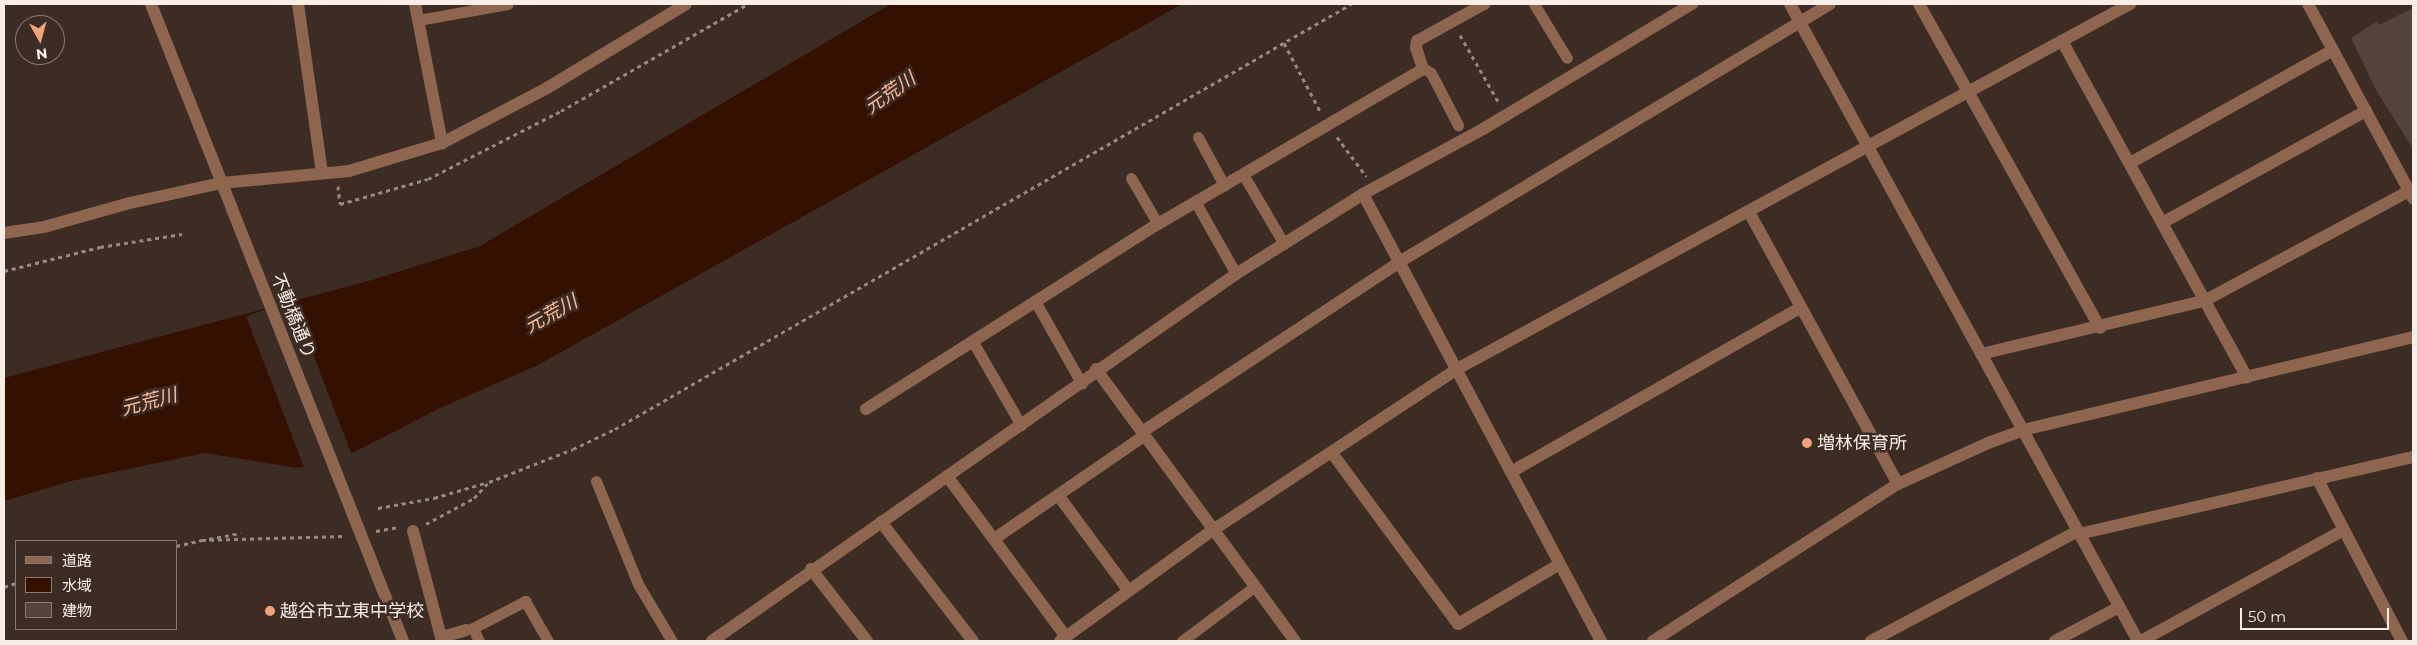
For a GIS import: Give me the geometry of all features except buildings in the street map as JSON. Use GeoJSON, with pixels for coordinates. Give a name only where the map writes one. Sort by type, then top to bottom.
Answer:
{"type":"FeatureCollection","features":[{"type":"Feature","properties":{"kind":"street","name":"不動橋通り"},"geometry":{"type":"LineString","coordinates":[[151,4],[402,641]]}},
{"type":"Feature","properties":{"kind":"street"},"geometry":{"type":"LineString","coordinates":[[298,4],[322,173]]}},
{"type":"Feature","properties":{"kind":"street"},"geometry":{"type":"LineString","coordinates":[[415,4],[442,143]]}},
{"type":"Feature","properties":{"kind":"street"},"geometry":{"type":"LineString","coordinates":[[4,233],[44,227],[130,203],[222,183],[349,171],[442,143],[547,88],[686,4]]}},
{"type":"Feature","properties":{"kind":"street"},"geometry":{"type":"LineString","coordinates":[[866,409],[1158,224],[1224,185],[1244,176],[1422,67],[1416,48],[1418,41],[1484,4]]}},
{"type":"Feature","properties":{"kind":"street"},"geometry":{"type":"LineString","coordinates":[[712,641],[811,569],[1082,384],[1096,369],[1236,274],[1363,194],[1483,129],[1692,4]]}},
{"type":"Feature","properties":{"kind":"street"},"geometry":{"type":"LineString","coordinates":[[1790,4],[2078,533],[2139,641],[2344,530]]}},
{"type":"Feature","properties":{"kind":"street"},"geometry":{"type":"LineString","coordinates":[[994,539],[1143,434],[1401,261],[1830,4]]}},
{"type":"Feature","properties":{"kind":"street"},"geometry":{"type":"LineString","coordinates":[[1919,4],[1966,92],[2100,328]]}},
{"type":"Feature","properties":{"kind":"street"},"geometry":{"type":"LineString","coordinates":[[948,476],[1065,640],[1128,590],[1213,530],[1457,369],[2130,4]]}},
{"type":"Feature","properties":{"kind":"street"},"geometry":{"type":"LineString","coordinates":[[1981,354],[2100,328],[2204,301],[2412,193],[2308,4]]}},
{"type":"Feature","properties":{"kind":"street"},"geometry":{"type":"LineString","coordinates":[[2062,41],[2246,377]]}},
{"type":"Feature","properties":{"kind":"street"},"geometry":{"type":"LineString","coordinates":[[2130,163],[2333,50]]}},
{"type":"Feature","properties":{"kind":"street"},"geometry":{"type":"LineString","coordinates":[[2162,223],[2366,111]]}},
{"type":"Feature","properties":{"kind":"street"},"geometry":{"type":"LineString","coordinates":[[1363,194],[1401,261],[1601,641]]}},
{"type":"Feature","properties":{"kind":"street"},"geometry":{"type":"LineString","coordinates":[[1749,212],[1898,484]]}},
{"type":"Feature","properties":{"kind":"street"},"geometry":{"type":"LineString","coordinates":[[1511,472],[1800,308]]}},
{"type":"Feature","properties":{"kind":"street"},"geometry":{"type":"LineString","coordinates":[[1653,641],[1898,484],[1934,466],[2023,430],[2413,336]]}},
{"type":"Feature","properties":{"kind":"street"},"geometry":{"type":"LineString","coordinates":[[1096,369],[1295,641]]}},
{"type":"Feature","properties":{"kind":"street"},"geometry":{"type":"LineString","coordinates":[[1332,453],[1458,624],[1560,564]]}},
{"type":"Feature","properties":{"kind":"street"},"geometry":{"type":"LineString","coordinates":[[1871,641],[2078,533],[2413,457]]}},
{"type":"Feature","properties":{"kind":"street"},"geometry":{"type":"LineString","coordinates":[[2317,478],[2402,641]]}},
{"type":"Feature","properties":{"kind":"street"},"geometry":{"type":"LineString","coordinates":[[1058,495],[1128,590]]}},
{"type":"Feature","properties":{"kind":"street"},"geometry":{"type":"LineString","coordinates":[[881,522],[973,641]]}},
{"type":"Feature","properties":{"kind":"street"},"geometry":{"type":"LineString","coordinates":[[413,531],[442,639],[470,630]]}},
{"type":"Feature","properties":{"kind":"street"},"geometry":{"type":"LineString","coordinates":[[811,569],[866,641]]}},
{"type":"Feature","properties":{"kind":"street"},"geometry":{"type":"LineString","coordinates":[[2055,641],[2119,607]]}},
{"type":"Feature","properties":{"kind":"lane"},"geometry":{"type":"LineString","coordinates":[[418,20],[508,4]]}},
{"type":"Feature","properties":{"kind":"lane"},"geometry":{"type":"LineString","coordinates":[[1534,4],[1567,58]]}},
{"type":"Feature","properties":{"kind":"lane"},"geometry":{"type":"LineString","coordinates":[[1422,67],[1431,73],[1458,126]]}},
{"type":"Feature","properties":{"kind":"lane"},"geometry":{"type":"LineString","coordinates":[[1198,137],[1224,185]]}},
{"type":"Feature","properties":{"kind":"lane"},"geometry":{"type":"LineString","coordinates":[[1244,176],[1284,244]]}},
{"type":"Feature","properties":{"kind":"lane"},"geometry":{"type":"LineString","coordinates":[[1132,178],[1158,224]]}},
{"type":"Feature","properties":{"kind":"lane"},"geometry":{"type":"LineString","coordinates":[[1196,203],[1236,274]]}},
{"type":"Feature","properties":{"kind":"lane"},"geometry":{"type":"LineString","coordinates":[[1035,301],[1082,384]]}},
{"type":"Feature","properties":{"kind":"lane"},"geometry":{"type":"LineString","coordinates":[[973,342],[1022,425]]}},
{"type":"Feature","properties":{"kind":"lane"},"geometry":{"type":"LineString","coordinates":[[596,481],[638,584],[672,641]]}},
{"type":"Feature","properties":{"kind":"lane"},"geometry":{"type":"LineString","coordinates":[[1182,641],[1254,587]]}},
{"type":"Feature","properties":{"kind":"lane"},"geometry":{"type":"LineString","coordinates":[[479,641],[470,630],[525,601],[548,641]]}},
{"type":"Feature","properties":{"kind":"path"},"geometry":{"type":"LineString","coordinates":[[340,204],[428,179],[561,111],[748,4]]}},
{"type":"Feature","properties":{"kind":"path"},"geometry":{"type":"LineString","coordinates":[[378,508],[434,498],[488,482],[573,449],[615,429],[1352,4]]}},
{"type":"Feature","properties":{"kind":"path"},"geometry":{"type":"LineString","coordinates":[[1452,22],[1496,98]]}},
{"type":"Feature","properties":{"kind":"path"},"geometry":{"type":"LineString","coordinates":[[1284,43],[1292,58]]}},
{"type":"Feature","properties":{"kind":"path"},"geometry":{"type":"LineString","coordinates":[[4,272],[100,247],[182,234]]}},
{"type":"Feature","properties":{"kind":"path"},"geometry":{"type":"LineString","coordinates":[[372,531],[399,527],[413,531],[474,498],[488,482]]}},
{"type":"Feature","properties":{"kind":"path"},"geometry":{"type":"LineString","coordinates":[[178,546],[240,533]]}},
{"type":"Feature","properties":{"kind":"path"},"geometry":{"type":"LineString","coordinates":[[202,540],[327,539],[354,534]]}},
{"type":"Feature","properties":{"kind":"water","name":"元荒川"},"geometry":{"type":"Polygon","coordinates":[[[891,4],[1182,4],[538,365],[440,408],[354,452],[298,468],[205,453],[71,481],[4,501],[4,378],[372,280],[480,246],[891,4]]]}},
{"type":"Feature","properties":{"kind":"pier"},"geometry":{"type":"Polygon","coordinates":[[[292,299],[352,455],[306,472],[246,317],[292,299]]]}},
{"type":"Feature","properties":{"kind":"place","name":"増林保育所"},"geometry":{"type":"Point","coordinates":[1807,443]}},
{"type":"Feature","properties":{"kind":"place","name":"越谷市立東中学校"},"geometry":{"type":"Point","coordinates":[270,611]}}]}
